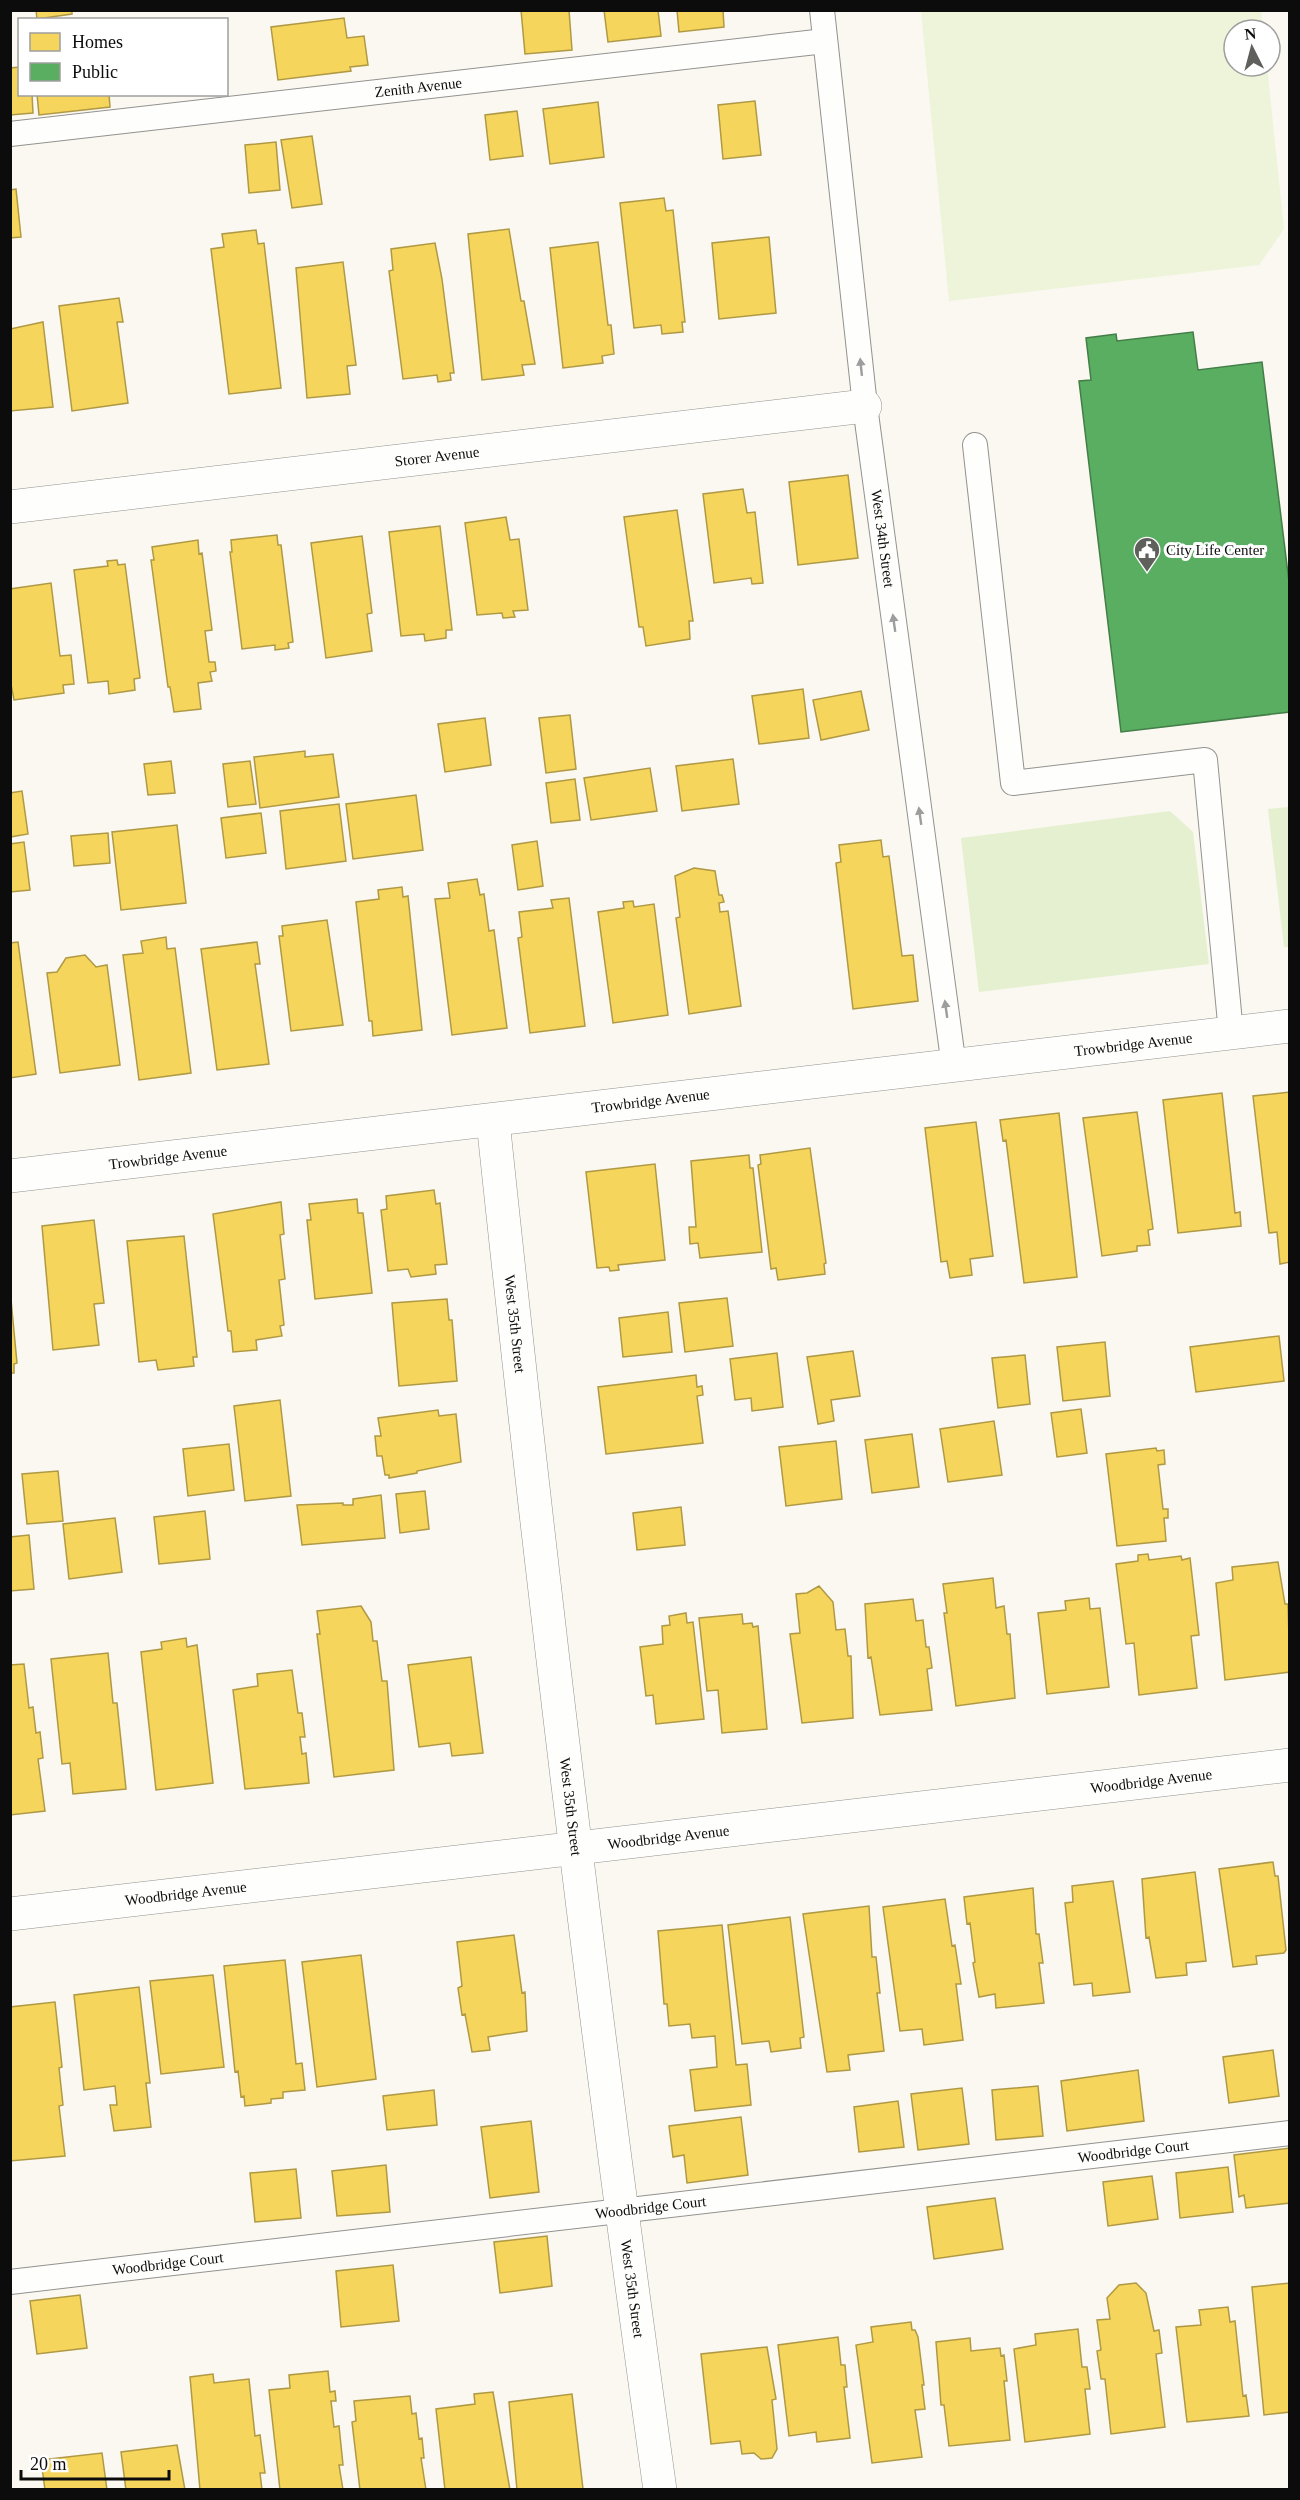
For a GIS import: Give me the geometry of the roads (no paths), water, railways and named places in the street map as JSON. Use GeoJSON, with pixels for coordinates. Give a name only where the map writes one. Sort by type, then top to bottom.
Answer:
{"type":"FeatureCollection","features":[{"type":"Feature","properties":{"kind":"street","name":"Storer Avenue"},"geometry":{"type":"LineString","coordinates":[[10,507],[865,406]]}},
{"type":"Feature","properties":{"kind":"street","name":"Trowbridge Avenue"},"geometry":{"type":"LineString","coordinates":[[10,1176],[1290,1026]]}},
{"type":"Feature","properties":{"kind":"street","name":"West 35th Street"},"geometry":{"type":"LineString","coordinates":[[494,1121],[621,2212],[660,2490]]}},
{"type":"Feature","properties":{"kind":"street","name":"Woodbridge Avenue"},"geometry":{"type":"LineString","coordinates":[[10,1914],[1290,1765]]}},
{"type":"Feature","properties":{"kind":"lane","name":"West 34th Street"},"geometry":{"type":"LineString","coordinates":[[822,10],[865,406],[954,1067]]}},
{"type":"Feature","properties":{"kind":"lane","name":"Zenith Avenue"},"geometry":{"type":"LineString","coordinates":[[10,134],[825,41]]}},
{"type":"Feature","properties":{"kind":"lane"},"geometry":{"type":"LineString","coordinates":[[975,445],[1013,783],[1204,760],[1231,1033]]}},
{"type":"Feature","properties":{"kind":"lane","name":"Woodbridge Court"},"geometry":{"type":"LineString","coordinates":[[10,2282],[1290,2133]]}},
{"type":"Feature","properties":{"kind":"place","name":"City Life Center"},"geometry":{"type":"Point","coordinates":[1147,573]}}]}
